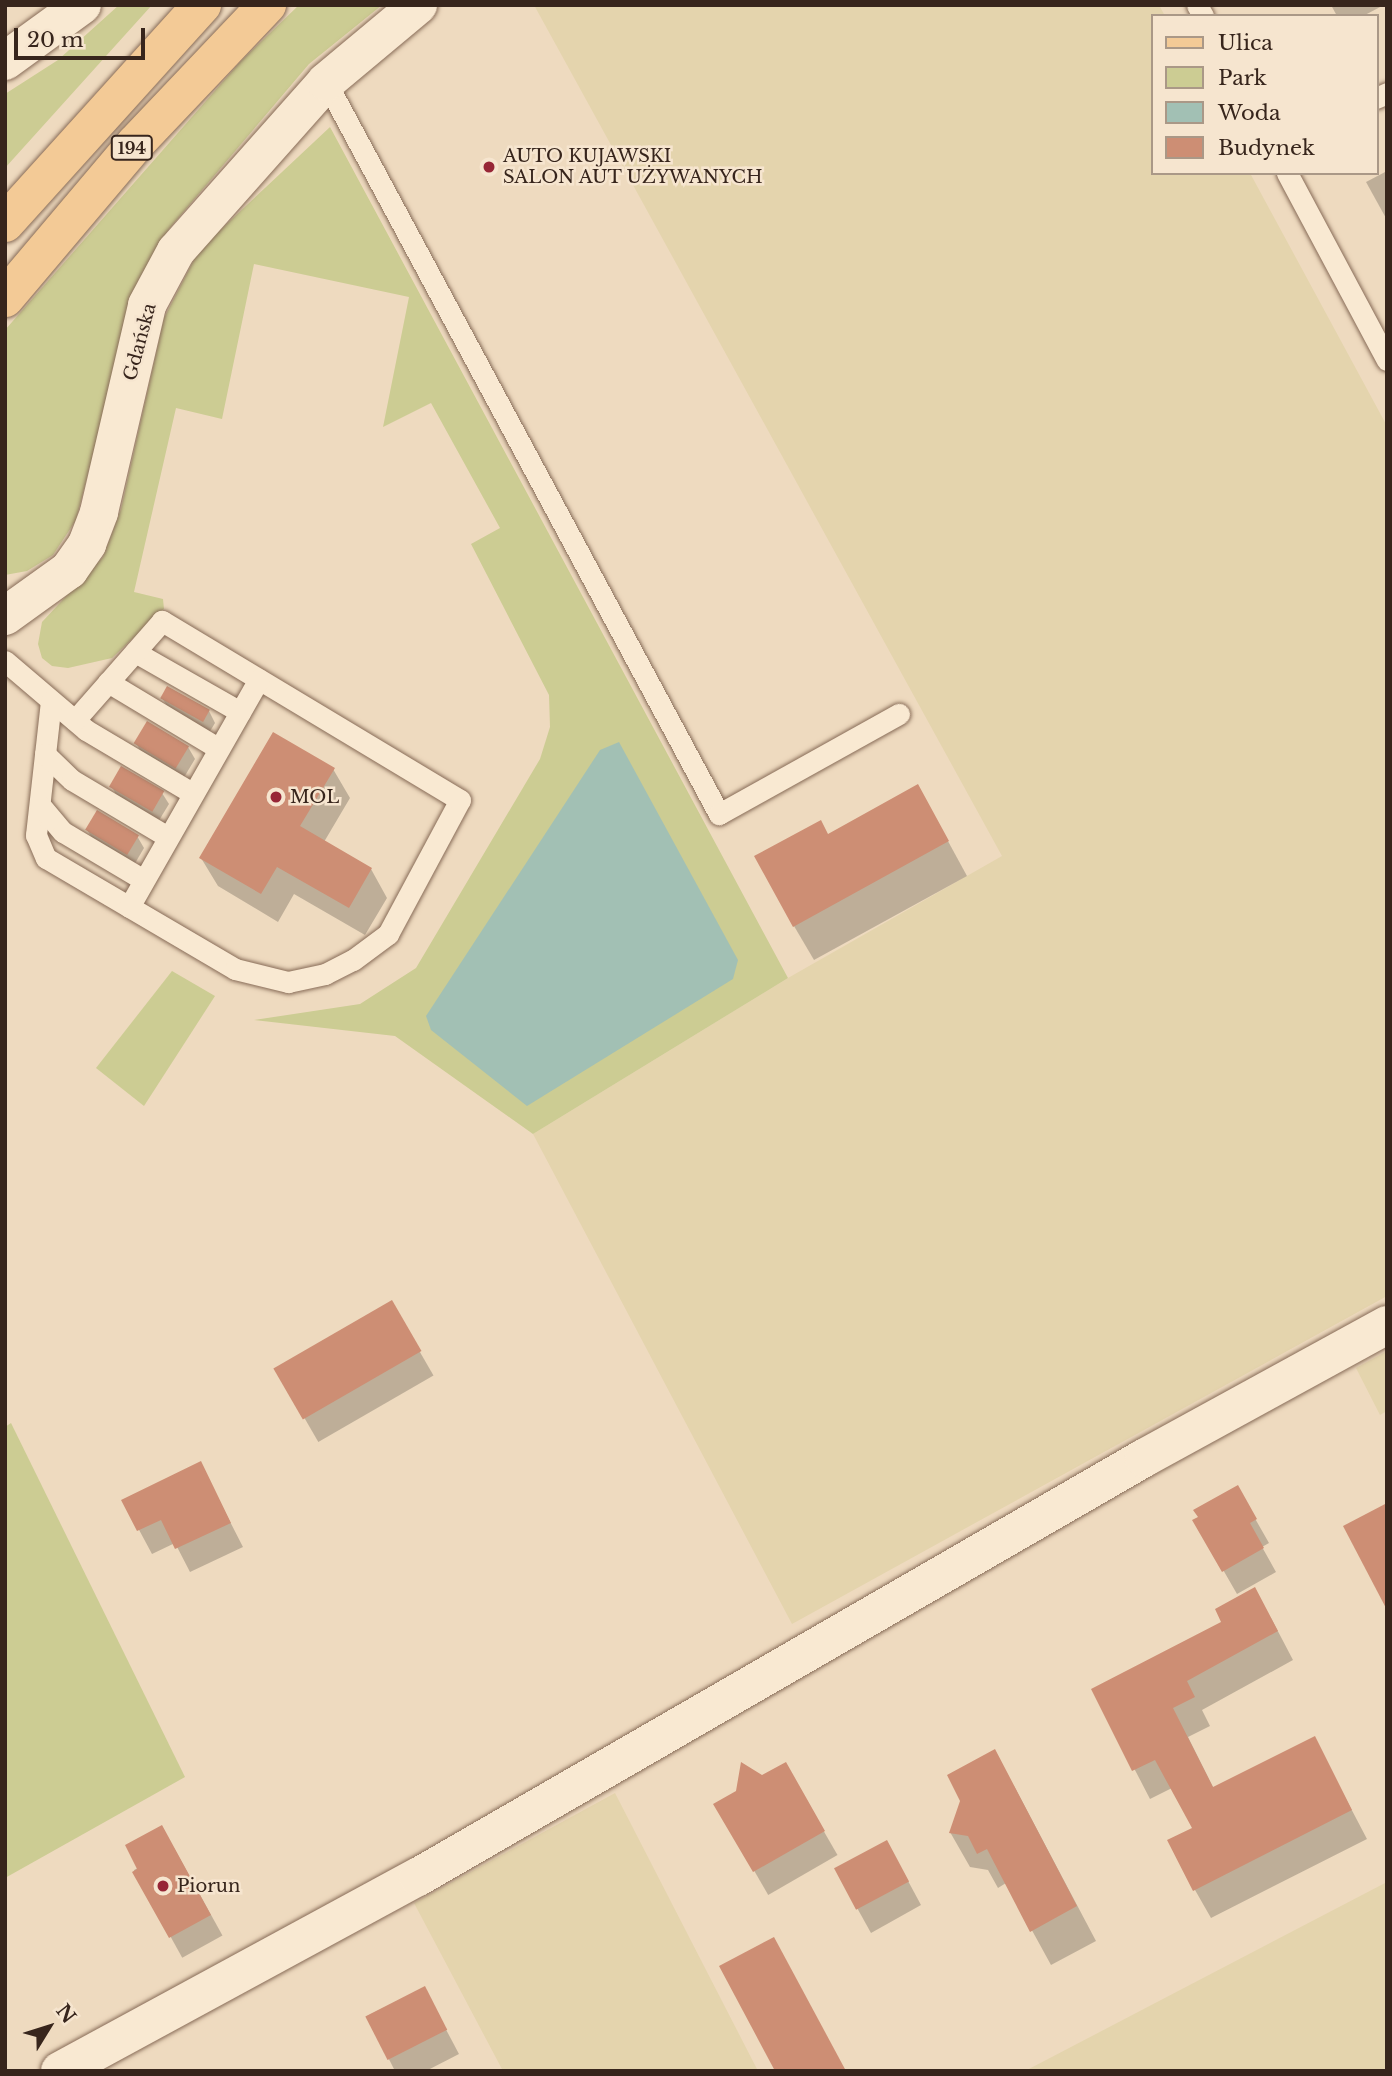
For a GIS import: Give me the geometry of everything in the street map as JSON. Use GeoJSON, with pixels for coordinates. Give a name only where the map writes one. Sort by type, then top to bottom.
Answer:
{"type":"FeatureCollection","features":[{"type":"Feature","properties":{"kind":"main road","name":"194"},"geometry":{"type":"LineString","coordinates":[[5,223],[202,5]]}},
{"type":"Feature","properties":{"kind":"main road","name":"194"},"geometry":{"type":"LineString","coordinates":[[5,298],[135,144],[267,5]]}},
{"type":"Feature","properties":{"kind":"street"},"geometry":{"type":"LineString","coordinates":[[5,61],[82,5]]}},
{"type":"Feature","properties":{"kind":"street","name":"Gdańska"},"geometry":{"type":"LineString","coordinates":[[5,616],[69,570],[87,544],[99,512],[147,305],[176,251],[326,82],[418,5]]}},
{"type":"Feature","properties":{"kind":"street"},"geometry":{"type":"LineString","coordinates":[[60,2071],[418,1877],[1144,1458],[1387,1325]]}},
{"type":"Feature","properties":{"kind":"lane"},"geometry":{"type":"LineString","coordinates":[[326,82],[719,814],[899,714]]}},
{"type":"Feature","properties":{"kind":"lane"},"geometry":{"type":"LineString","coordinates":[[1288,175],[1387,360]]}},
{"type":"Feature","properties":{"kind":"lane"},"geometry":{"type":"LineString","coordinates":[[51,701],[36,835],[46,858],[235,969],[288,982],[325,974],[354,960],[388,934],[460,800],[162,621],[75,720]]}},
{"type":"Feature","properties":{"kind":"lane"},"geometry":{"type":"LineString","coordinates":[[135,652],[240,712]]}},
{"type":"Feature","properties":{"kind":"lane"},"geometry":{"type":"LineString","coordinates":[[5,661],[75,720],[192,793]]}},
{"type":"Feature","properties":{"kind":"lane"},"geometry":{"type":"LineString","coordinates":[[129,907],[259,679]]}},
{"type":"Feature","properties":{"kind":"lane"},"geometry":{"type":"LineString","coordinates":[[108,682],[218,748]]}},
{"type":"Feature","properties":{"kind":"lane"},"geometry":{"type":"LineString","coordinates":[[45,754],[72,780],[168,837]]}},
{"type":"Feature","properties":{"kind":"lane"},"geometry":{"type":"LineString","coordinates":[[40,805],[63,832],[144,880]]}},
{"type":"Feature","properties":{"kind":"shaded area"},"geometry":{"type":"Polygon","coordinates":[[[534,5],[1159,5],[1164,14],[1150,14],[1150,175],[1251,175],[1387,426],[1387,1296],[792,1624],[533,1134],[788,978],[1002,856],[534,5]]]}},
{"type":"Feature","properties":{"kind":"shaded area"},"geometry":{"type":"Polygon","coordinates":[[[1387,1351],[1387,1411],[1380,1415],[1356,1368],[1387,1351]]]}},
{"type":"Feature","properties":{"kind":"shaded area"},"geometry":{"type":"Polygon","coordinates":[[[615,1793],[758,2071],[503,2071],[414,1903],[615,1793]]]}},
{"type":"Feature","properties":{"kind":"shaded area"},"geometry":{"type":"Polygon","coordinates":[[[1387,1882],[1387,2071],[1025,2071],[1387,1882]]]}},
{"type":"Feature","properties":{"kind":"green space"},"geometry":{"type":"Polygon","coordinates":[[[119,5],[152,5],[5,168],[5,94],[58,60],[119,5]]]}},
{"type":"Feature","properties":{"kind":"green space"},"geometry":{"type":"Polygon","coordinates":[[[299,5],[382,5],[309,64],[169,229],[138,281],[76,520],[53,555],[27,571],[5,575],[5,330],[241,61],[299,5]]]}},
{"type":"Feature","properties":{"kind":"green space"},"geometry":{"type":"Polygon","coordinates":[[[330,127],[788,978],[533,1134],[395,1036],[254,1020],[360,1004],[416,968],[540,759],[550,727],[549,695],[471,544],[500,528],[431,403],[383,427],[409,297],[254,264],[222,419],[176,408],[134,592],[163,599],[164,609],[112,658],[68,668],[52,666],[42,658],[38,644],[42,622],[103,557],[121,509],[164,318],[199,250],[330,127]]]}},
{"type":"Feature","properties":{"kind":"green space"},"geometry":{"type":"Polygon","coordinates":[[[172,971],[215,996],[144,1106],[96,1068],[172,971]]]}},
{"type":"Feature","properties":{"kind":"green space"},"geometry":{"type":"Polygon","coordinates":[[[11,1423],[185,1777],[5,1878],[5,1427],[11,1423]]]}},
{"type":"Feature","properties":{"kind":"water"},"geometry":{"type":"Polygon","coordinates":[[[619,742],[738,960],[733,979],[527,1106],[431,1030],[426,1016],[600,750],[619,742]]]}},
{"type":"Feature","properties":{"kind":"building"},"geometry":{"type":"Polygon","coordinates":[[[167,686],[210,710],[203,722],[160,698],[167,686]]]}},
{"type":"Feature","properties":{"kind":"building"},"geometry":{"type":"Polygon","coordinates":[[[147,721],[189,746],[176,769],[134,743],[147,721]]]}},
{"type":"Feature","properties":{"kind":"building","name":"MOL"},"geometry":{"type":"Polygon","coordinates":[[[273,732],[335,768],[300,826],[372,868],[349,908],[277,867],[261,894],[199,858],[273,732]]]}},
{"type":"Feature","properties":{"kind":"building"},"geometry":{"type":"Polygon","coordinates":[[[121,766],[164,791],[152,812],[109,787],[121,766]]]}},
{"type":"Feature","properties":{"kind":"building"},"geometry":{"type":"Polygon","coordinates":[[[918,784],[949,841],[793,927],[754,856],[821,820],[828,834],[918,784]]]}},
{"type":"Feature","properties":{"kind":"building"},"geometry":{"type":"Polygon","coordinates":[[[97,810],[139,835],[127,855],[85,830],[97,810]]]}},
{"type":"Feature","properties":{"kind":"building"},"geometry":{"type":"Polygon","coordinates":[[[392,1300],[422,1351],[303,1420],[273,1368],[392,1300]]]}},
{"type":"Feature","properties":{"kind":"building"},"geometry":{"type":"Polygon","coordinates":[[[201,1461],[231,1523],[175,1549],[161,1520],[137,1531],[121,1500],[201,1461]]]}},
{"type":"Feature","properties":{"kind":"building"},"geometry":{"type":"Polygon","coordinates":[[[1238,1485],[1257,1519],[1250,1523],[1264,1548],[1222,1572],[1192,1520],[1198,1517],[1193,1510],[1238,1485]]]}},
{"type":"Feature","properties":{"kind":"building"},"geometry":{"type":"Polygon","coordinates":[[[1387,1503],[1387,1610],[1343,1526],[1387,1503]]]}},
{"type":"Feature","properties":{"kind":"building"},"geometry":{"type":"Polygon","coordinates":[[[1255,1587],[1278,1631],[1187,1681],[1195,1697],[1173,1708],[1213,1787],[1315,1736],[1352,1810],[1193,1891],[1167,1840],[1192,1828],[1155,1760],[1132,1771],[1091,1689],[1221,1622],[1215,1609],[1255,1587]]]}},
{"type":"Feature","properties":{"kind":"building"},"geometry":{"type":"Polygon","coordinates":[[[995,1749],[1077,1906],[1030,1932],[987,1849],[977,1854],[968,1836],[949,1833],[960,1801],[947,1775],[995,1749]]]}},
{"type":"Feature","properties":{"kind":"building"},"geometry":{"type":"Polygon","coordinates":[[[741,1762],[762,1775],[786,1762],[825,1831],[753,1872],[713,1804],[736,1791],[741,1762]]]}},
{"type":"Feature","properties":{"kind":"building"},"geometry":{"type":"Polygon","coordinates":[[[162,1825],[211,1915],[169,1938],[132,1872],[137,1869],[125,1845],[162,1825]]]}},
{"type":"Feature","properties":{"kind":"building"},"geometry":{"type":"Polygon","coordinates":[[[887,1840],[909,1881],[856,1910],[834,1868],[887,1840]]]}},
{"type":"Feature","properties":{"kind":"building"},"geometry":{"type":"Polygon","coordinates":[[[774,1937],[846,2071],[775,2071],[719,1966],[774,1937]]]}},
{"type":"Feature","properties":{"kind":"building"},"geometry":{"type":"Polygon","coordinates":[[[425,1986],[447,2030],[388,2060],[365,2016],[425,1986]]]}},
{"type":"Feature","properties":{"kind":"place","name":"AUTO KUJAWSKI SALON AUT UŻYWANYCH"},"geometry":{"type":"Point","coordinates":[489,167]}},
{"type":"Feature","properties":{"kind":"place","name":"MOL"},"geometry":{"type":"Point","coordinates":[276,797]}},
{"type":"Feature","properties":{"kind":"place","name":"Piorun"},"geometry":{"type":"Point","coordinates":[163,1886]}}]}
